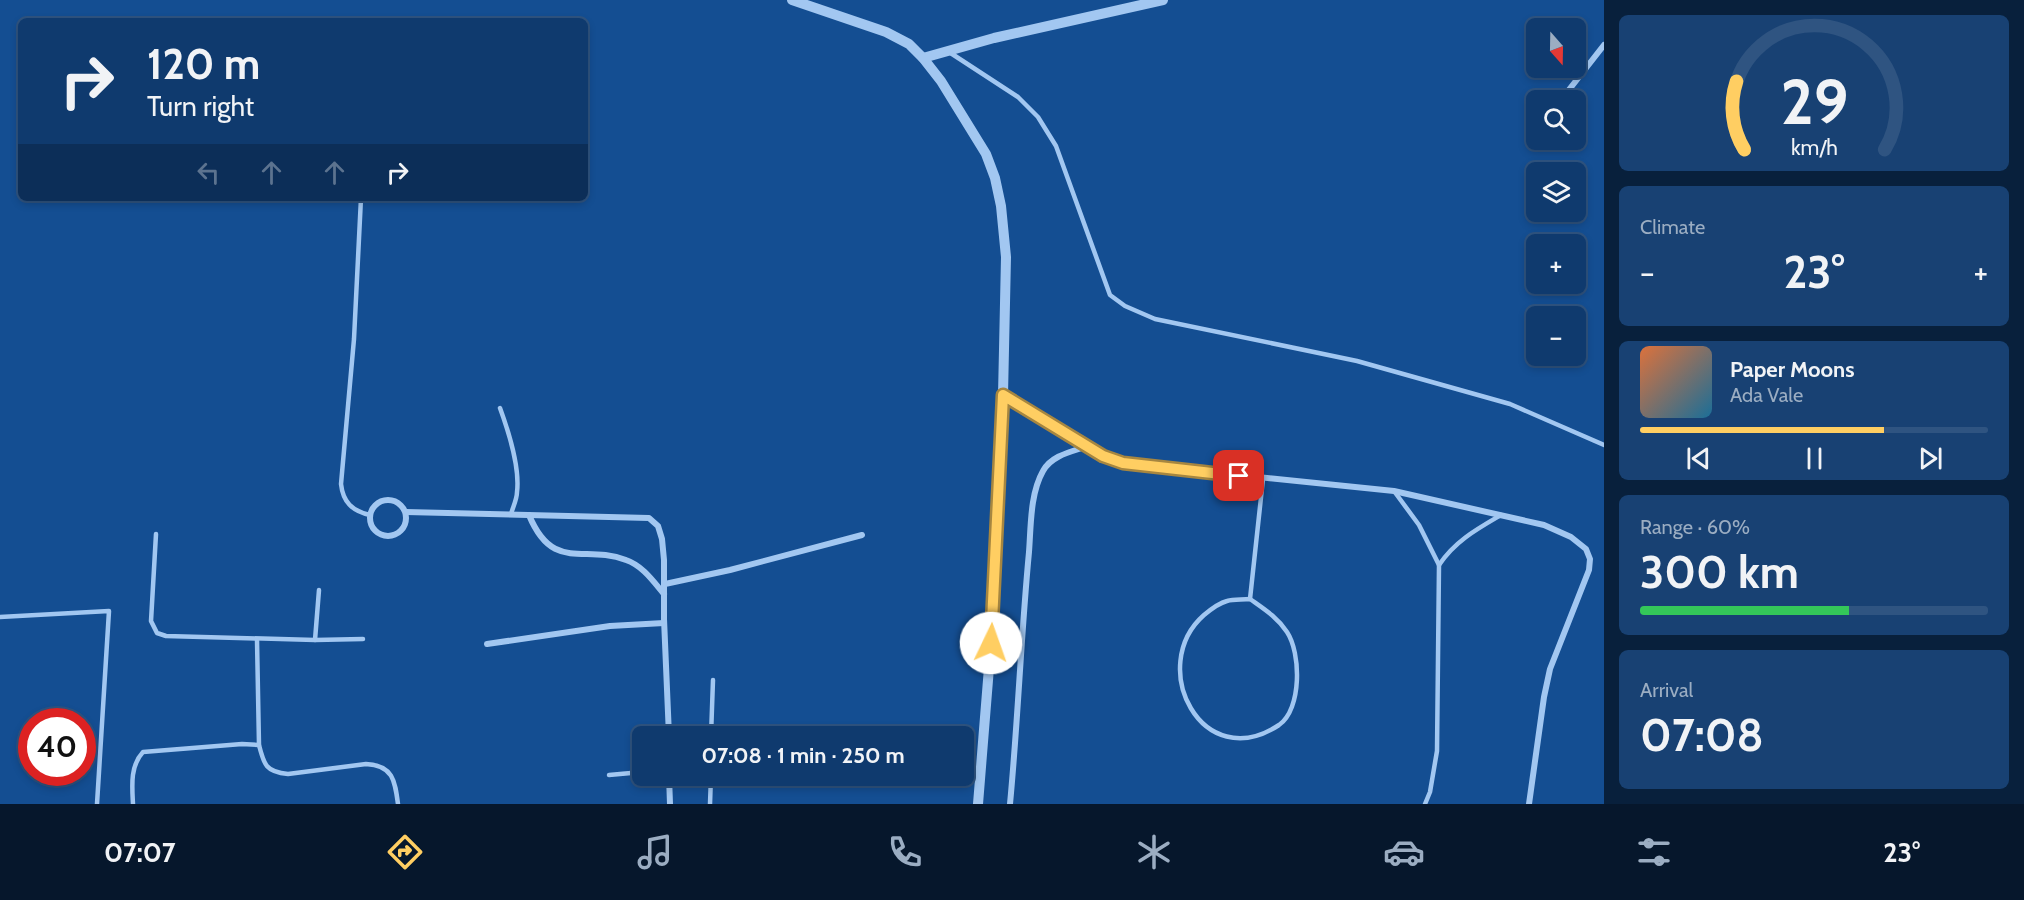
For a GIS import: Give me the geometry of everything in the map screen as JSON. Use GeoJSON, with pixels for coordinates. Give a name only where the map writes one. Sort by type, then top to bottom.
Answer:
{"type":"FeatureCollection","features":[{"type":"Feature","properties":{"kind":"street"},"geometry":{"type":"LineString","coordinates":[[792,0],[886,32],[909,44],[923,57],[941,81],[986,154],[995,178],[1001,206],[1006,257],[1003,395],[991,643],[978,804]]}},
{"type":"Feature","properties":{"kind":"street"},"geometry":{"type":"LineString","coordinates":[[923,57],[994,38],[1163,0]]}},
{"type":"Feature","properties":{"kind":"street"},"geometry":{"type":"LineString","coordinates":[[1569,90],[1604,45]]}},
{"type":"Feature","properties":{"kind":"street"},"geometry":{"type":"LineString","coordinates":[[1003,395],[1085,447],[1123,463],[1394,491],[1544,525],[1571,537],[1586,549],[1590,559],[1589,570],[1550,669],[1529,804]]}},
{"type":"Feature","properties":{"kind":"street"},"geometry":{"type":"LineString","coordinates":[[1010,804],[1036,484],[1044,469],[1053,459],[1085,447]]}},
{"type":"Feature","properties":{"kind":"street"},"geometry":{"type":"LineString","coordinates":[[387,499],[399,502],[406,512],[406,524],[399,533],[381,535],[372,527],[370,515],[376,504],[387,499]]}},
{"type":"Feature","properties":{"kind":"street"},"geometry":{"type":"LineString","coordinates":[[406,512],[649,518],[658,526],[662,539],[669,726]]}},
{"type":"Feature","properties":{"kind":"street"},"geometry":{"type":"LineString","coordinates":[[529,515],[542,540],[563,553],[610,556],[629,561],[640,568],[664,594]]}},
{"type":"Feature","properties":{"kind":"street"},"geometry":{"type":"LineString","coordinates":[[665,584],[730,570],[862,535]]}},
{"type":"Feature","properties":{"kind":"street"},"geometry":{"type":"LineString","coordinates":[[487,644],[610,626],[664,622]]}},
{"type":"Feature","properties":{"kind":"street"},"geometry":{"type":"LineString","coordinates":[[669,786],[670,804]]}},
{"type":"Feature","properties":{"kind":"lane"},"geometry":{"type":"LineString","coordinates":[[947,51],[1018,97],[1038,117],[1056,146],[1110,295],[1125,306],[1155,319],[1357,361],[1510,404],[1604,445]]}},
{"type":"Feature","properties":{"kind":"lane"},"geometry":{"type":"LineString","coordinates":[[361,201],[354,339],[341,484],[346,501],[353,509],[370,515]]}},
{"type":"Feature","properties":{"kind":"lane"},"geometry":{"type":"LineString","coordinates":[[500,408],[518,480],[518,493],[511,514]]}},
{"type":"Feature","properties":{"kind":"lane"},"geometry":{"type":"LineString","coordinates":[[1250,599],[1263,478]]}},
{"type":"Feature","properties":{"kind":"lane"},"geometry":{"type":"LineString","coordinates":[[1394,491],[1419,525],[1439,565],[1437,751],[1430,792],[1425,804]]}},
{"type":"Feature","properties":{"kind":"lane"},"geometry":{"type":"LineString","coordinates":[[1439,565],[1447,553],[1463,538],[1501,515]]}},
{"type":"Feature","properties":{"kind":"lane"},"geometry":{"type":"LineString","coordinates":[[156,534],[151,621],[157,633],[166,636],[257,640],[363,639]]}},
{"type":"Feature","properties":{"kind":"lane"},"geometry":{"type":"LineString","coordinates":[[315,640],[319,590]]}},
{"type":"Feature","properties":{"kind":"lane"},"geometry":{"type":"LineString","coordinates":[[1250,599],[1273,614],[1289,634],[1298,665],[1296,697],[1282,723],[1262,735],[1240,739],[1213,733],[1196,718],[1187,701],[1179,668],[1185,642],[1195,623],[1209,610],[1226,601],[1250,599]]}},
{"type":"Feature","properties":{"kind":"lane"},"geometry":{"type":"LineString","coordinates":[[0,617],[109,611],[97,804]]}},
{"type":"Feature","properties":{"kind":"lane"},"geometry":{"type":"LineString","coordinates":[[257,640],[260,745],[267,767],[275,773],[288,774],[366,764],[379,765],[388,771],[395,784],[398,804]]}},
{"type":"Feature","properties":{"kind":"lane"},"geometry":{"type":"LineString","coordinates":[[711,726],[713,680]]}},
{"type":"Feature","properties":{"kind":"lane"},"geometry":{"type":"LineString","coordinates":[[133,804],[133,770],[135,760],[143,752],[242,744],[260,745]]}},
{"type":"Feature","properties":{"kind":"lane"},"geometry":{"type":"LineString","coordinates":[[609,775],[632,773]]}},
{"type":"Feature","properties":{"kind":"lane"},"geometry":{"type":"LineString","coordinates":[[710,804],[711,786]]}},
{"type":"Feature","properties":{"kind":"route"},"geometry":{"type":"LineString","coordinates":[[991,643],[1003,395],[1085,447],[1123,463],[1239,476]]}}]}
